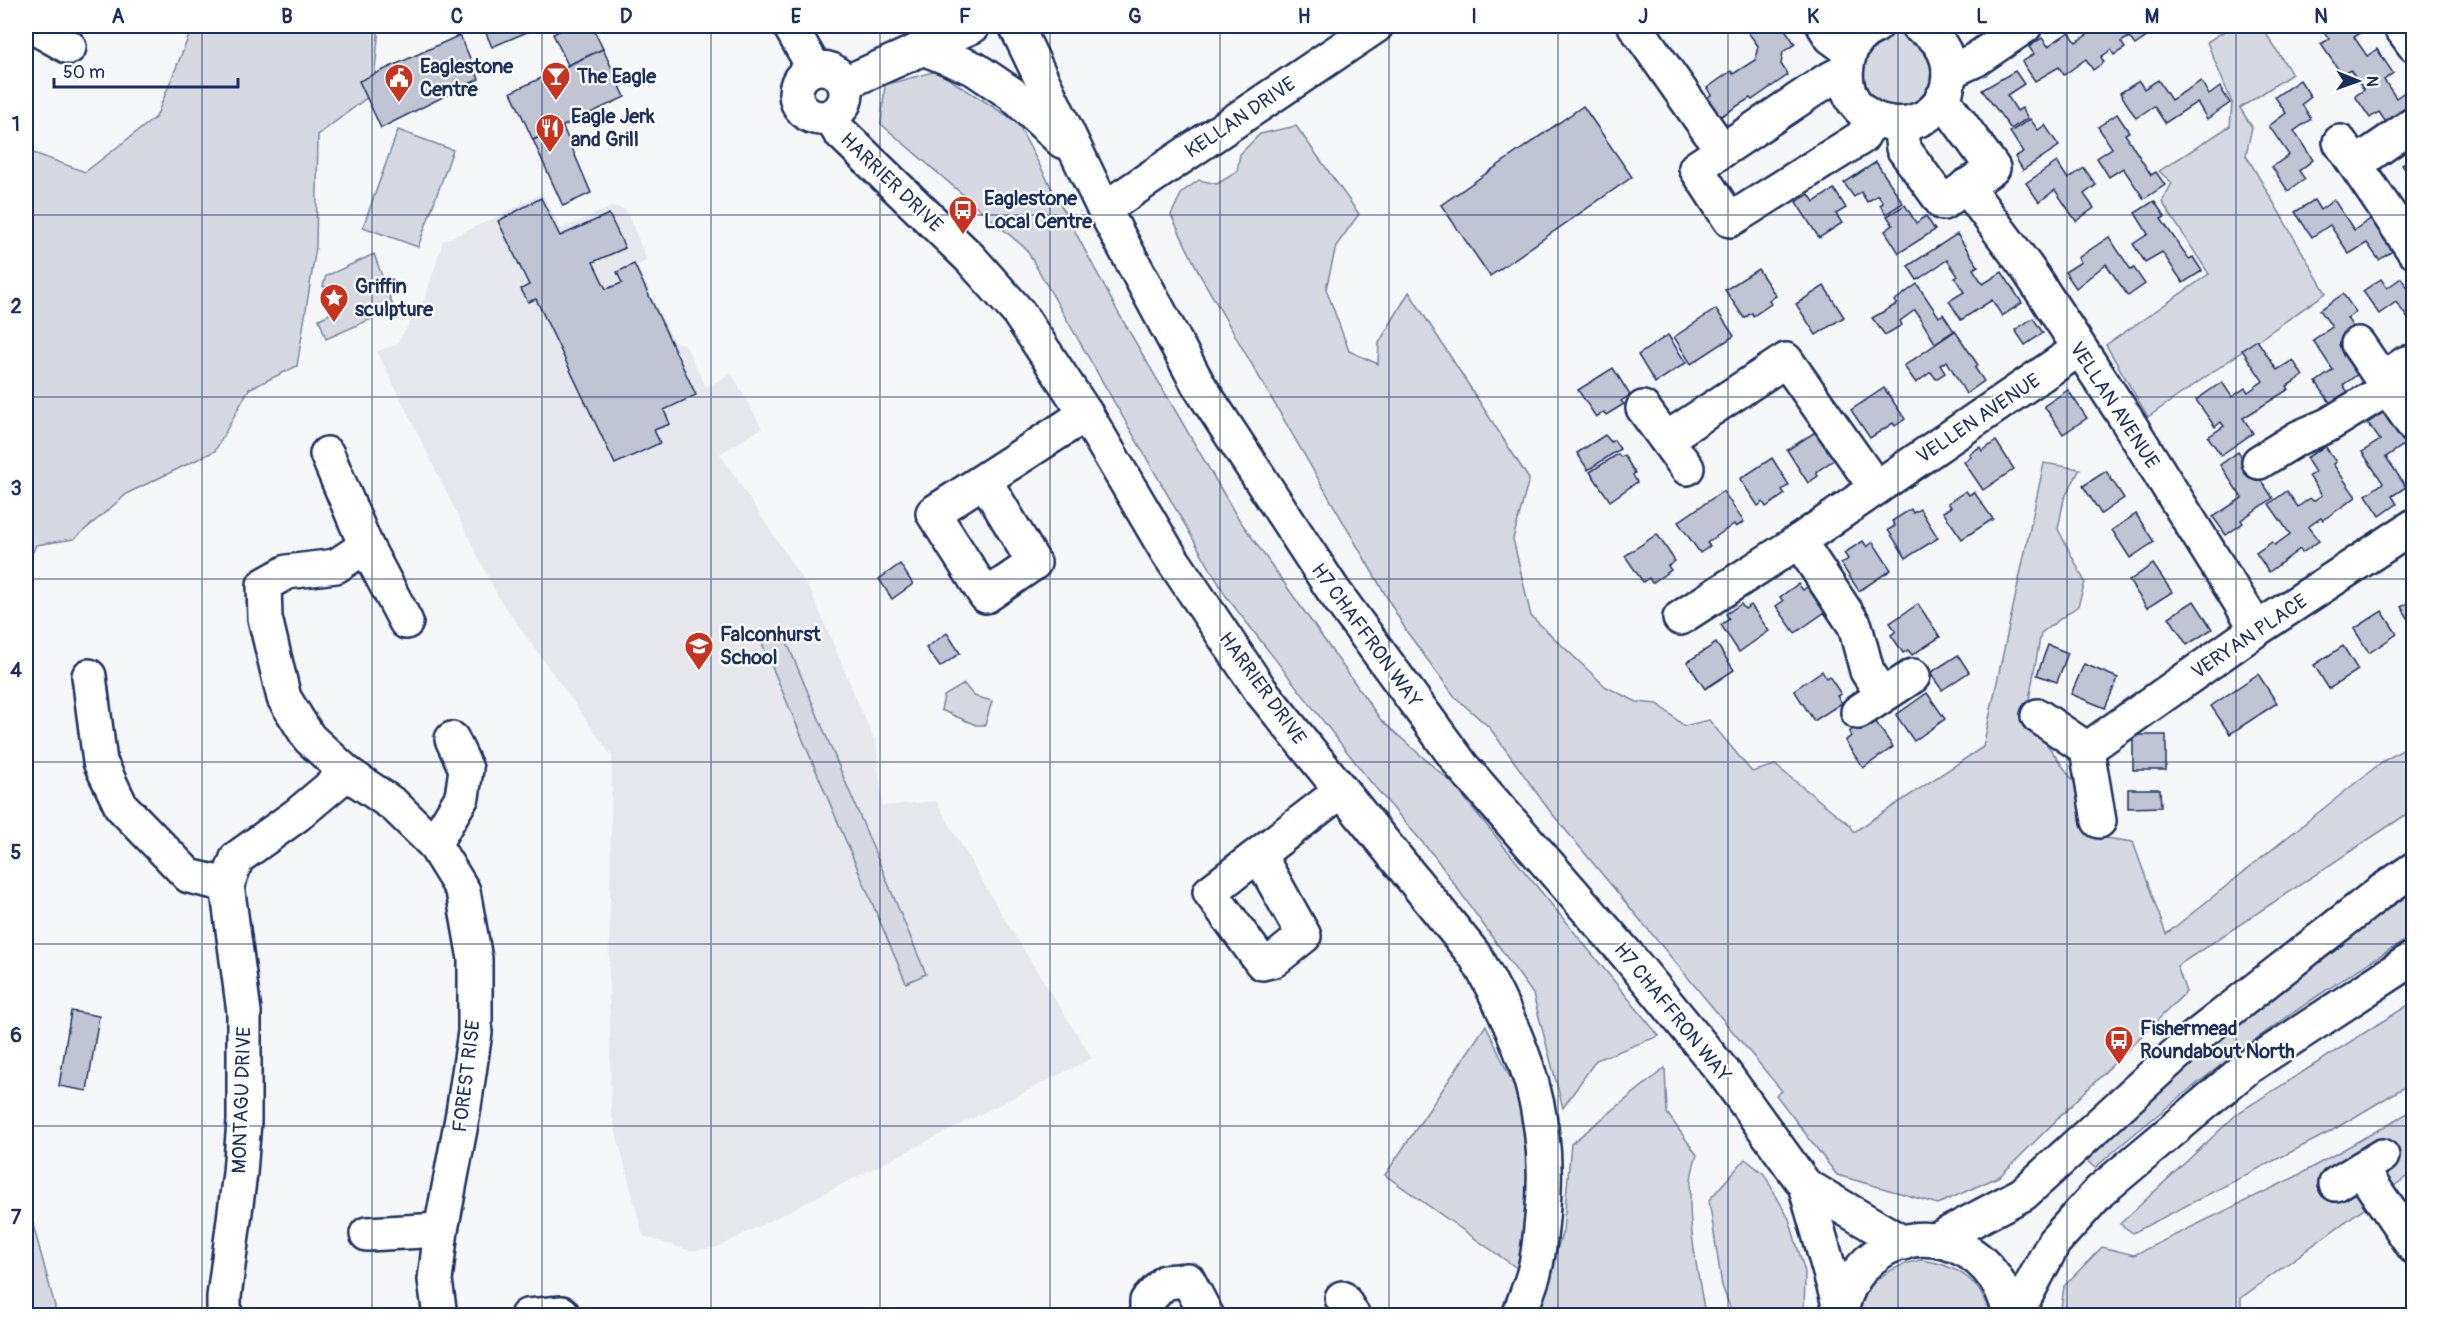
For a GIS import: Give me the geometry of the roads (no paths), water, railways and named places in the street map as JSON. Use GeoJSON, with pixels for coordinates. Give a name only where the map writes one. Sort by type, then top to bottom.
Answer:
{"type":"FeatureCollection","features":[{"type":"Feature","properties":{"kind":"street"},"geometry":{"type":"LineString","coordinates":[[32,26],[69,47]]}},
{"type":"Feature","properties":{"kind":"street"},"geometry":{"type":"LineString","coordinates":[[790,26],[814,68]]}},
{"type":"Feature","properties":{"kind":"street"},"geometry":{"type":"LineString","coordinates":[[845,82],[973,26]]}},
{"type":"Feature","properties":{"kind":"street","name":"H7 CHAFFRON WAY"},"geometry":{"type":"LineString","coordinates":[[1016,26],[1104,209],[1198,384],[1333,590],[1462,766],[1628,956],[1724,1073],[1805,1185],[1841,1313]]}},
{"type":"Feature","properties":{"kind":"street","name":"KELLAN DRIVE"},"geometry":{"type":"LineString","coordinates":[[1104,209],[1376,26]]}},
{"type":"Feature","properties":{"kind":"street"},"geometry":{"type":"LineString","coordinates":[[1635,26],[1722,150]]}},
{"type":"Feature","properties":{"kind":"street"},"geometry":{"type":"LineString","coordinates":[[1824,26],[1847,62],[1848,90],[1858,107],[1886,122],[1943,203],[1993,168],[1946,85],[1946,56],[1938,41],[1927,30],[1917,26]]}},
{"type":"Feature","properties":{"kind":"street"},"geometry":{"type":"LineString","coordinates":[[1876,26],[1857,39],[1847,62],[1826,81],[1696,168],[1730,220],[1886,122],[1917,121],[1931,112],[1946,85],[1975,60],[2025,26]]}},
{"type":"Feature","properties":{"kind":"street"},"geometry":{"type":"LineString","coordinates":[[2400,26],[2414,45]]}},
{"type":"Feature","properties":{"kind":"street"},"geometry":{"type":"LineString","coordinates":[[923,48],[975,69],[1012,94],[1078,157]]}},
{"type":"Feature","properties":{"kind":"street"},"geometry":{"type":"LineString","coordinates":[[814,68],[828,68],[838,73],[845,82],[847,96],[841,109],[831,117],[815,118],[804,113],[796,102],[795,88],[803,74],[814,68]]}},
{"type":"Feature","properties":{"kind":"street","name":"HARRIER DRIVE"},"geometry":{"type":"LineString","coordinates":[[831,117],[839,131],[962,250],[1018,312],[1086,414],[1168,553],[1261,691],[1476,957],[1503,1005],[1522,1051],[1537,1101],[1545,1145],[1546,1187],[1535,1271],[1519,1316]]}},
{"type":"Feature","properties":{"kind":"street"},"geometry":{"type":"LineString","coordinates":[[2414,124],[2348,153],[2414,251]]}},
{"type":"Feature","properties":{"kind":"street","name":"VELLAN AVENUE"},"geometry":{"type":"LineString","coordinates":[[1966,186],[2027,268],[2123,414],[2257,629]]}},
{"type":"Feature","properties":{"kind":"street"},"geometry":{"type":"LineString","coordinates":[[2358,344],[2391,377],[2414,426]]}},
{"type":"Feature","properties":{"kind":"street","name":"VELLEN AVENUE"},"geometry":{"type":"LineString","coordinates":[[1680,618],[1799,541],[2079,349]]}},
{"type":"Feature","properties":{"kind":"street"},"geometry":{"type":"LineString","coordinates":[[1666,439],[1786,360],[1876,488]]}},
{"type":"Feature","properties":{"kind":"street"},"geometry":{"type":"LineString","coordinates":[[2259,462],[2298,438],[2328,425],[2391,377]]}},
{"type":"Feature","properties":{"kind":"street"},"geometry":{"type":"LineString","coordinates":[[1643,408],[1687,468]]}},
{"type":"Feature","properties":{"kind":"street"},"geometry":{"type":"LineString","coordinates":[[985,481],[1086,414]]}},
{"type":"Feature","properties":{"kind":"street"},"geometry":{"type":"LineString","coordinates":[[327,454],[366,546],[406,622]]}},
{"type":"Feature","properties":{"kind":"street","name":"VERYAN PLACE"},"geometry":{"type":"LineString","coordinates":[[2086,749],[2257,629],[2414,526]]}},
{"type":"Feature","properties":{"kind":"street"},"geometry":{"type":"LineString","coordinates":[[1799,541],[1855,626],[1867,671],[1870,703],[1913,676]]}},
{"type":"Feature","properties":{"kind":"street","name":"FOREST RISE"},"geometry":{"type":"LineString","coordinates":[[366,546],[336,566],[286,572],[264,585],[265,618],[284,698],[309,738],[347,773],[394,805],[434,844],[463,891],[475,959],[475,1032],[463,1113],[441,1230],[435,1280],[440,1316]]}},
{"type":"Feature","properties":{"kind":"street"},"geometry":{"type":"LineString","coordinates":[[89,676],[100,762],[121,806],[189,876],[227,885]]}},
{"type":"Feature","properties":{"kind":"street"},"geometry":{"type":"LineString","coordinates":[[2038,716],[2086,749],[2099,821]]}},
{"type":"Feature","properties":{"kind":"street"},"geometry":{"type":"LineString","coordinates":[[434,844],[462,797],[466,769],[452,739]]}},
{"type":"Feature","properties":{"kind":"street","name":"MONTAGU DRIVE"},"geometry":{"type":"LineString","coordinates":[[224,1316],[224,1297],[244,1120],[244,1012],[227,885],[237,858],[297,815],[347,773]]}},
{"type":"Feature","properties":{"kind":"street"},"geometry":{"type":"LineString","coordinates":[[1259,855],[1341,791]]}},
{"type":"Feature","properties":{"kind":"street"},"geometry":{"type":"LineString","coordinates":[[1936,1240],[2023,1194],[2194,1038],[2379,893],[2414,869]]}},
{"type":"Feature","properties":{"kind":"street"},"geometry":{"type":"LineString","coordinates":[[2015,1316],[2054,1242],[2100,1191],[2248,1067],[2414,958]]}},
{"type":"Feature","properties":{"kind":"street"},"geometry":{"type":"LineString","coordinates":[[2360,1170],[2414,1247]]}},
{"type":"Feature","properties":{"kind":"street","name":"H7 CHAFFRON WAY"},"geometry":{"type":"LineString","coordinates":[[1805,1185],[1903,1243]]}},
{"type":"Feature","properties":{"kind":"street"},"geometry":{"type":"LineString","coordinates":[[367,1234],[441,1230]]}},
{"type":"Feature","properties":{"kind":"street"},"geometry":{"type":"LineString","coordinates":[[1841,1313],[1848,1288],[1862,1268],[1881,1252],[1903,1243],[1936,1240],[1959,1246],[1980,1259],[1996,1277],[2007,1299],[2010,1316]]}},
{"type":"Feature","properties":{"kind":"street"},"geometry":{"type":"LineString","coordinates":[[1147,1316],[1147,1301],[1165,1282],[1188,1280],[1207,1316]]}},
{"type":"Feature","properties":{"kind":"street"},"geometry":{"type":"LineString","coordinates":[[527,1316],[562,1313]]}},
{"type":"Feature","properties":{"kind":"place","name":"The Eagle"},"geometry":{"type":"Point","coordinates":[556,102]}},
{"type":"Feature","properties":{"kind":"place","name":"Eaglestone Centre"},"geometry":{"type":"Point","coordinates":[399,104]}},
{"type":"Feature","properties":{"kind":"place","name":"Eagle Jerk and Grill"},"geometry":{"type":"Point","coordinates":[550,154]}},
{"type":"Feature","properties":{"kind":"place","name":"Eaglestone Local Centre"},"geometry":{"type":"Point","coordinates":[963,236]}},
{"type":"Feature","properties":{"kind":"place","name":"Griffin sculpture"},"geometry":{"type":"Point","coordinates":[334,324]}},
{"type":"Feature","properties":{"kind":"place","name":"Falconhurst School"},"geometry":{"type":"Point","coordinates":[699,672]}},
{"type":"Feature","properties":{"kind":"place","name":"Fishermead Roundabout North"},"geometry":{"type":"Point","coordinates":[2119,1066]}}]}
